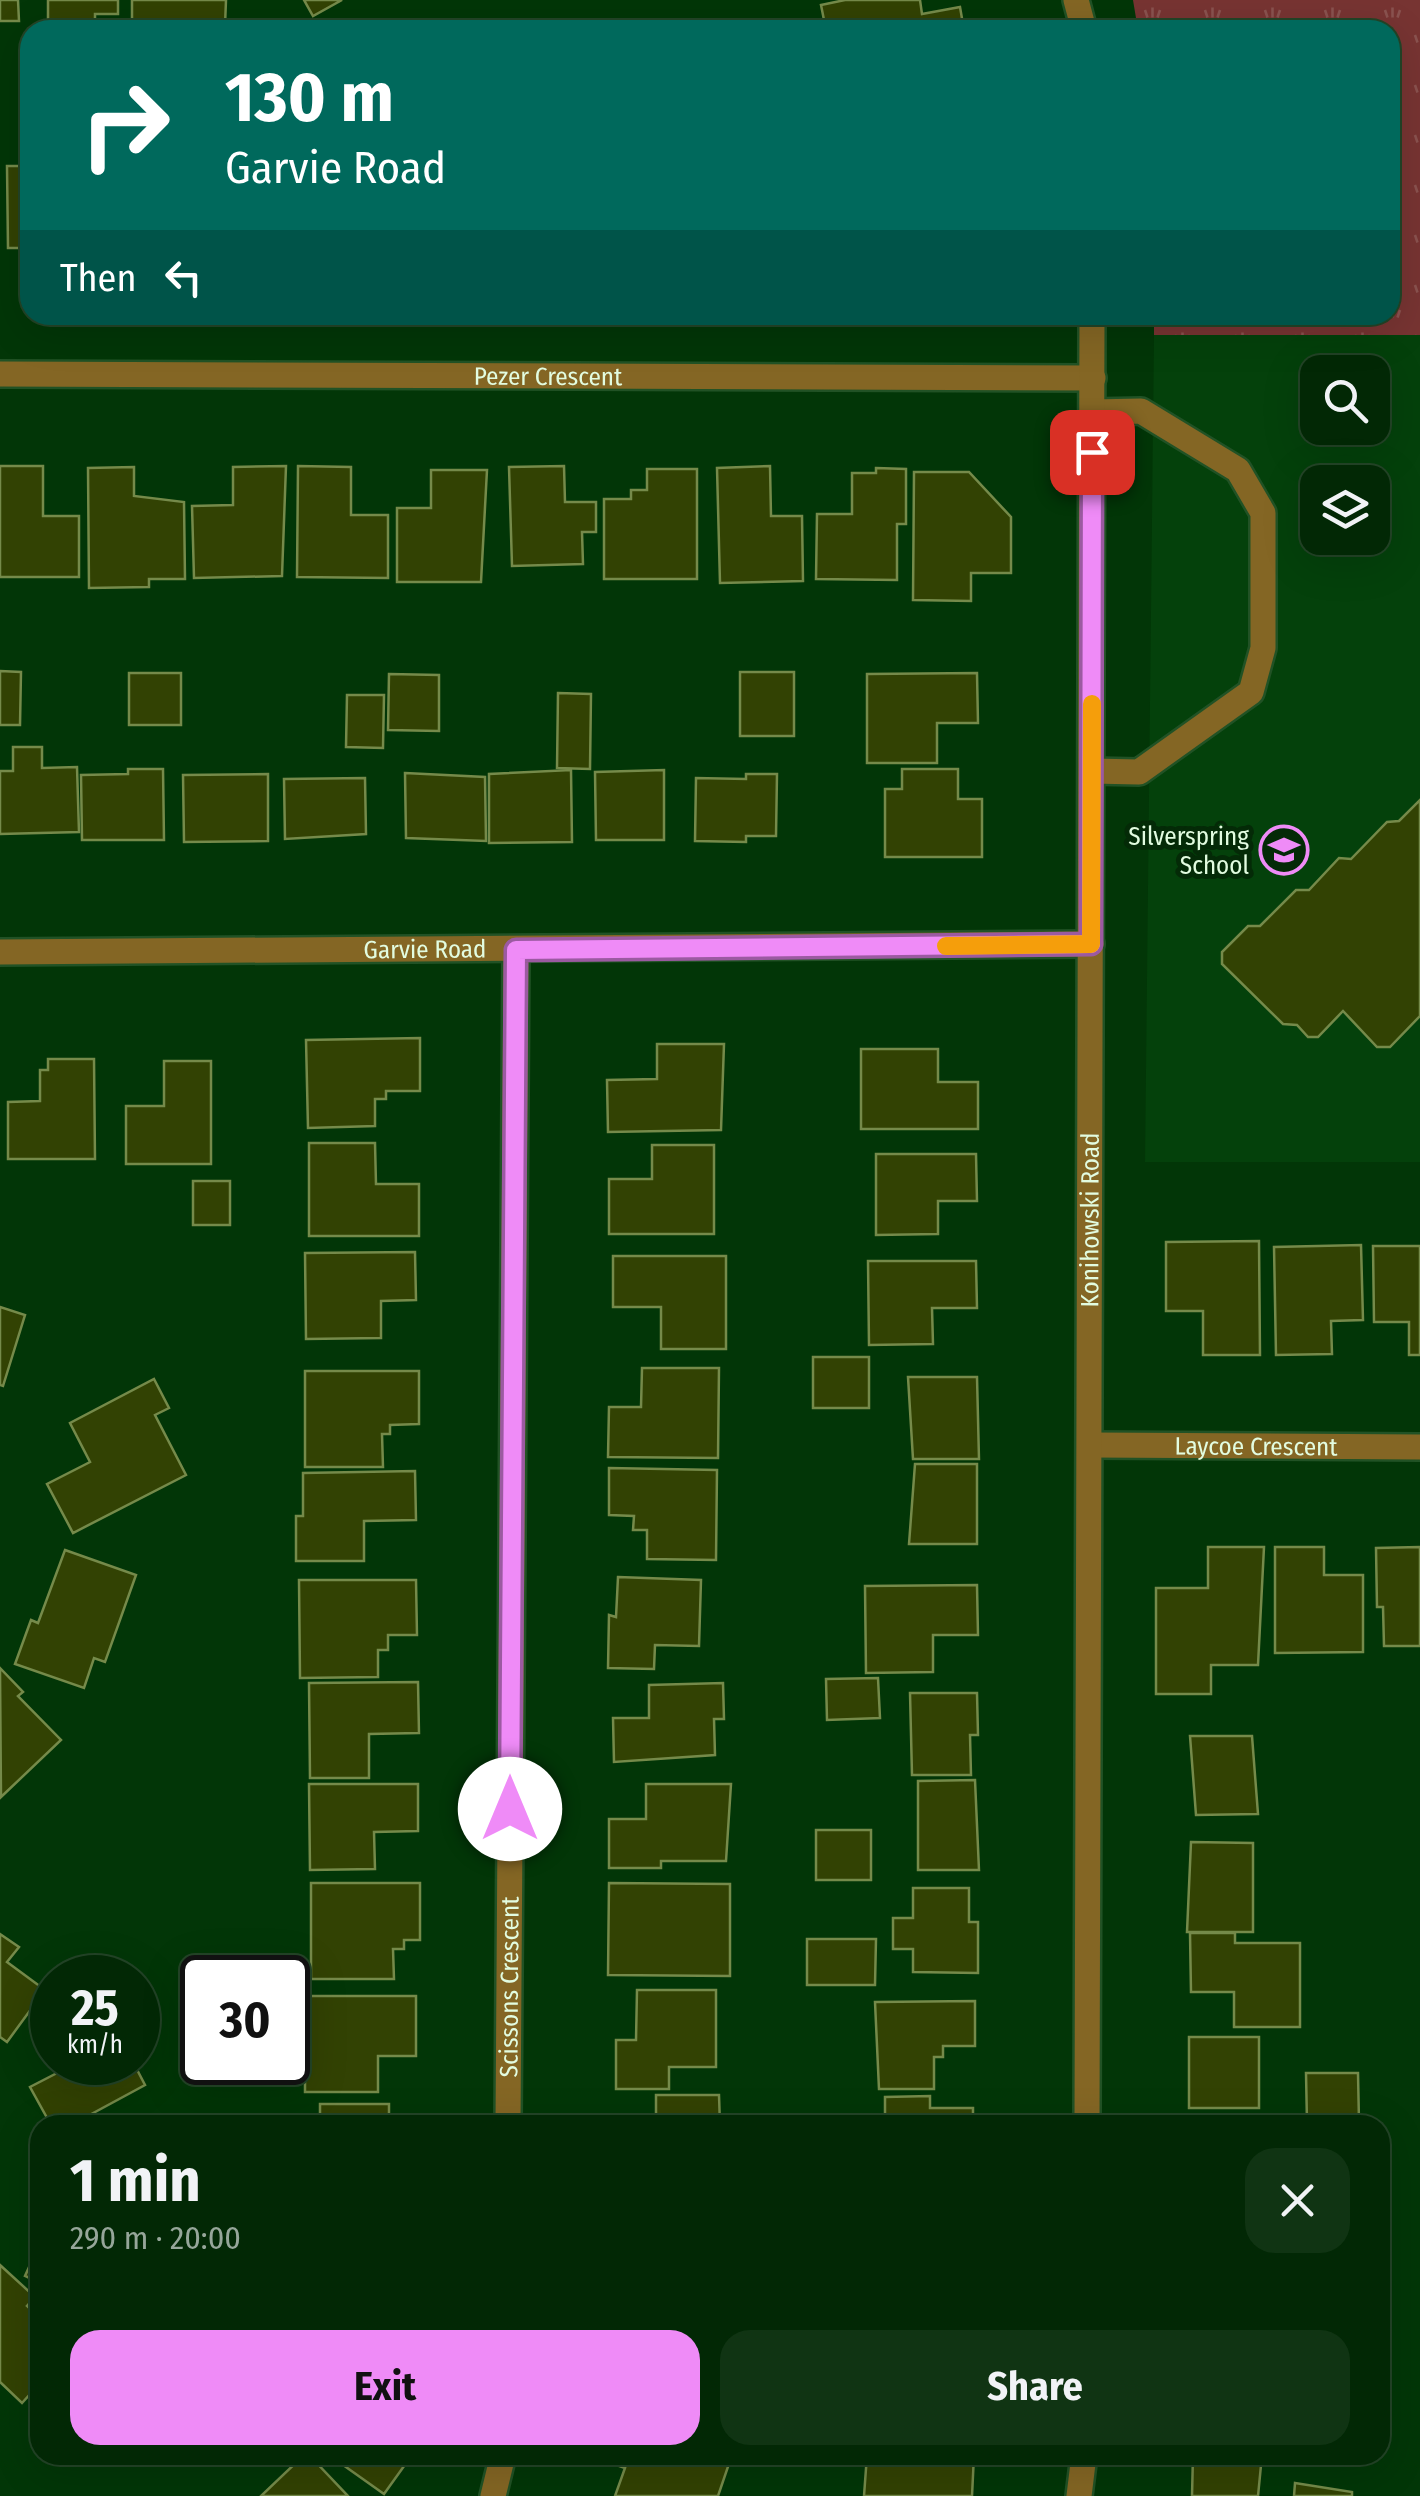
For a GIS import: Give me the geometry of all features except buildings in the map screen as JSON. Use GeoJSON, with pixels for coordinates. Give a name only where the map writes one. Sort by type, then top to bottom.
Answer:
{"type":"FeatureCollection","features":[{"type":"Feature","properties":{"kind":"street","name":"Konihowski Road"},"geometry":{"type":"LineString","coordinates":[[1088,2115],[1092,325]]}},
{"type":"Feature","properties":{"kind":"street","name":"Pezer Crescent"},"geometry":{"type":"LineString","coordinates":[[0,374],[1092,378]]}},
{"type":"Feature","properties":{"kind":"street"},"geometry":{"type":"LineString","coordinates":[[1092,412],[1141,412],[1238,470],[1262,513],[1264,648],[1251,692],[1140,772],[1092,771]]}},
{"type":"Feature","properties":{"kind":"street","name":"Garvie Road"},"geometry":{"type":"LineString","coordinates":[[0,952],[1091,944]]}},
{"type":"Feature","properties":{"kind":"street","name":"Scissons Crescent"},"geometry":{"type":"LineString","coordinates":[[508,2115],[516,950]]}},
{"type":"Feature","properties":{"kind":"street","name":"Laycoe Crescent"},"geometry":{"type":"LineString","coordinates":[[1091,1446],[1420,1446]]}},
{"type":"Feature","properties":{"kind":"street"},"geometry":{"type":"LineString","coordinates":[[493,2496],[500,2465]]}},
{"type":"Feature","properties":{"kind":"street"},"geometry":{"type":"LineString","coordinates":[[1079,2496],[1083,2465]]}},
{"type":"Feature","properties":{"kind":"shaded area","name":"Silverspring School"},"geometry":{"type":"Polygon","coordinates":[[[1154,335],[1420,335],[1420,1162],[1145,1162],[1154,335]]]}},
{"type":"Feature","properties":{"kind":"green space"},"geometry":{"type":"Polygon","coordinates":[[[1133,0],[1420,0],[1420,335],[1154,335],[1154,325],[1400,325],[1400,20],[1136,20],[1133,0]]]}},
{"type":"Feature","properties":{"kind":"slow traffic"},"geometry":{"type":"LineString","coordinates":[[946,946],[1091,944],[1092,704]]}},
{"type":"Feature","properties":{"kind":"place","name":"Silverspring School"},"geometry":{"type":"Point","coordinates":[1284,850]}},
{"type":"Feature","properties":{"kind":"route"},"geometry":{"type":"LineString","coordinates":[[510,1809],[516,950],[1091,944],[1092,452]]}}]}
